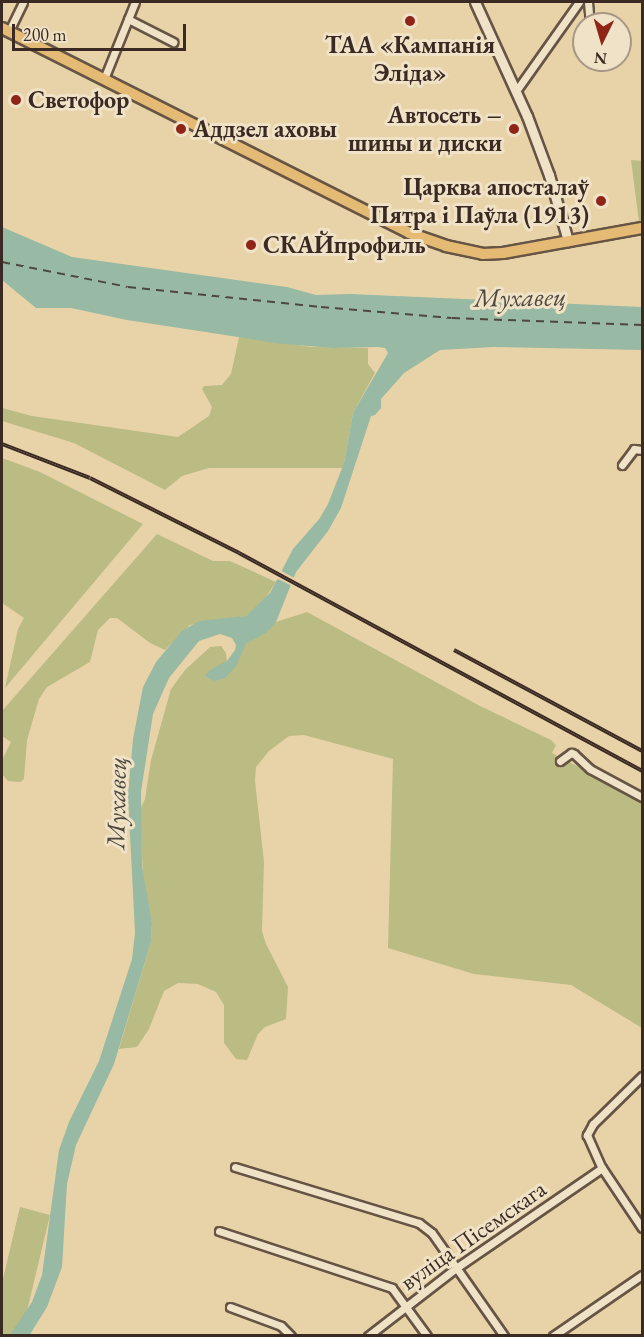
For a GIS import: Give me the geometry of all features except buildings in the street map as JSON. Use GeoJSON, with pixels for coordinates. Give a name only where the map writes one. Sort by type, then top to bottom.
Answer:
{"type":"FeatureCollection","features":[{"type":"Feature","properties":{"kind":"main road"},"geometry":{"type":"LineString","coordinates":[[475,2],[516,91],[549,175],[568,241]]}},
{"type":"Feature","properties":{"kind":"main road"},"geometry":{"type":"LineString","coordinates":[[5,30],[426,239],[470,252],[492,254],[642,228]]}},
{"type":"Feature","properties":{"kind":"street"},"geometry":{"type":"LineString","coordinates":[[5,30],[23,2]]}},
{"type":"Feature","properties":{"kind":"street"},"geometry":{"type":"LineString","coordinates":[[104,79],[135,2]]}},
{"type":"Feature","properties":{"kind":"street"},"geometry":{"type":"LineString","coordinates":[[516,91],[579,2]]}},
{"type":"Feature","properties":{"kind":"street"},"geometry":{"type":"LineString","coordinates":[[128,19],[173,42]]}},
{"type":"Feature","properties":{"kind":"street"},"geometry":{"type":"LineString","coordinates":[[622,465],[634,449],[642,450]]}},
{"type":"Feature","properties":{"kind":"street"},"geometry":{"type":"LineString","coordinates":[[560,761],[571,753],[574,754],[590,769],[642,797]]}},
{"type":"Feature","properties":{"kind":"street"},"geometry":{"type":"LineString","coordinates":[[642,1076],[589,1131],[588,1142],[602,1168],[642,1228]]}},
{"type":"Feature","properties":{"kind":"street"},"geometry":{"type":"LineString","coordinates":[[235,1167],[419,1223],[432,1233],[504,1335]]}},
{"type":"Feature","properties":{"kind":"street","name":"вуліца Пісемскага"},"geometry":{"type":"LineString","coordinates":[[368,1335],[456,1268],[602,1168]]}},
{"type":"Feature","properties":{"kind":"street"},"geometry":{"type":"LineString","coordinates":[[219,1231],[392,1288],[427,1335]]}},
{"type":"Feature","properties":{"kind":"street"},"geometry":{"type":"LineString","coordinates":[[553,1335],[563,1333],[642,1275]]}},
{"type":"Feature","properties":{"kind":"street"},"geometry":{"type":"LineString","coordinates":[[230,1307],[281,1326],[291,1335]]}},
{"type":"Feature","properties":{"kind":"green space"},"geometry":{"type":"Polygon","coordinates":[[[631,160],[642,161],[642,221],[639,222],[631,160]]]}},
{"type":"Feature","properties":{"kind":"green space"},"geometry":{"type":"Polygon","coordinates":[[[239,337],[311,347],[368,348],[368,364],[375,373],[353,413],[343,468],[209,468],[182,476],[165,490],[74,443],[2,421],[2,408],[32,416],[178,437],[209,416],[212,407],[202,389],[204,386],[222,385],[231,374],[239,337]]]}},
{"type":"Feature","properties":{"kind":"green space"},"geometry":{"type":"Polygon","coordinates":[[[2,458],[40,472],[143,524],[5,688],[18,629],[24,618],[2,603],[2,458]]]}},
{"type":"Feature","properties":{"kind":"green space"},"geometry":{"type":"Polygon","coordinates":[[[157,534],[213,561],[230,561],[276,582],[262,603],[246,616],[190,625],[165,650],[150,643],[117,618],[110,618],[98,630],[90,662],[47,687],[39,699],[27,740],[24,779],[20,782],[8,781],[2,774],[2,760],[11,742],[2,736],[2,711],[157,534]]]}},
{"type":"Feature","properties":{"kind":"green space"},"geometry":{"type":"Polygon","coordinates":[[[307,612],[480,706],[551,740],[556,745],[552,753],[642,800],[642,1028],[571,985],[474,974],[388,948],[393,759],[304,735],[289,736],[269,751],[256,767],[255,781],[264,862],[262,931],[266,944],[288,987],[286,1019],[265,1027],[258,1034],[247,1060],[236,1059],[224,1043],[224,1005],[216,992],[198,984],[178,983],[164,991],[149,1029],[137,1047],[119,1049],[151,942],[152,923],[143,878],[140,810],[145,799],[151,760],[171,689],[185,670],[210,647],[221,646],[226,653],[227,661],[206,676],[240,653],[246,644],[276,622],[307,612]]]}},
{"type":"Feature","properties":{"kind":"green space"},"geometry":{"type":"Polygon","coordinates":[[[20,1207],[50,1215],[26,1315],[11,1335],[2,1336],[2,1283],[20,1207]]]}},
{"type":"Feature","properties":{"kind":"shaded area"},"geometry":{"type":"Polygon","coordinates":[[[2,227],[72,257],[287,287],[316,295],[350,294],[642,307],[642,350],[493,347],[440,350],[404,373],[381,399],[381,408],[371,416],[341,508],[328,531],[296,572],[276,622],[267,632],[246,644],[236,666],[225,678],[214,681],[205,676],[210,670],[227,661],[235,650],[236,645],[232,638],[220,634],[199,641],[169,678],[153,714],[141,792],[142,866],[152,923],[151,942],[114,1064],[76,1145],[67,1184],[62,1267],[47,1307],[29,1336],[10,1335],[32,1302],[42,1275],[59,1150],[69,1122],[99,1061],[132,959],[135,933],[128,795],[133,739],[143,687],[156,662],[182,631],[199,621],[246,616],[270,593],[293,549],[320,518],[328,504],[344,463],[353,413],[388,353],[385,348],[378,347],[333,348],[283,344],[127,320],[71,308],[36,308],[2,280],[2,227]]]}},
{"type":"Feature","properties":{"kind":"pier"},"geometry":{"type":"Polygon","coordinates":[[[278,569],[296,579],[292,586],[274,577],[278,569]]]}},
{"type":"Feature","properties":{"kind":"ferry route"},"geometry":{"type":"LineString","coordinates":[[2,262],[128,287],[321,307],[452,318],[642,325]]}},
{"type":"Feature","properties":{"kind":"railway"},"geometry":{"type":"LineString","coordinates":[[2,444],[90,478],[239,553],[642,771]]}},
{"type":"Feature","properties":{"kind":"railway"},"geometry":{"type":"LineString","coordinates":[[454,650],[642,751]]}},
{"type":"Feature","properties":{"kind":"place","name":"ТАА «Кампанія Эліда»"},"geometry":{"type":"Point","coordinates":[410,21]}},
{"type":"Feature","properties":{"kind":"place","name":"Светофор"},"geometry":{"type":"Point","coordinates":[16,100]}},
{"type":"Feature","properties":{"kind":"place","name":"Аддзел аховы"},"geometry":{"type":"Point","coordinates":[181,129]}},
{"type":"Feature","properties":{"kind":"place","name":"Автосеть – шины и диски"},"geometry":{"type":"Point","coordinates":[514,129]}},
{"type":"Feature","properties":{"kind":"place","name":"Царква апосталаў Пятра і Паўла (1913)"},"geometry":{"type":"Point","coordinates":[601,201]}},
{"type":"Feature","properties":{"kind":"place","name":"СКАЙпрофиль"},"geometry":{"type":"Point","coordinates":[251,245]}},
{"type":"Feature","properties":{"kind":"water label","name":"Мухавец"},"geometry":{"type":"Point","coordinates":[520,298]}},
{"type":"Feature","properties":{"kind":"water label","name":"Мухавец"},"geometry":{"type":"Point","coordinates":[117,803]}}]}
